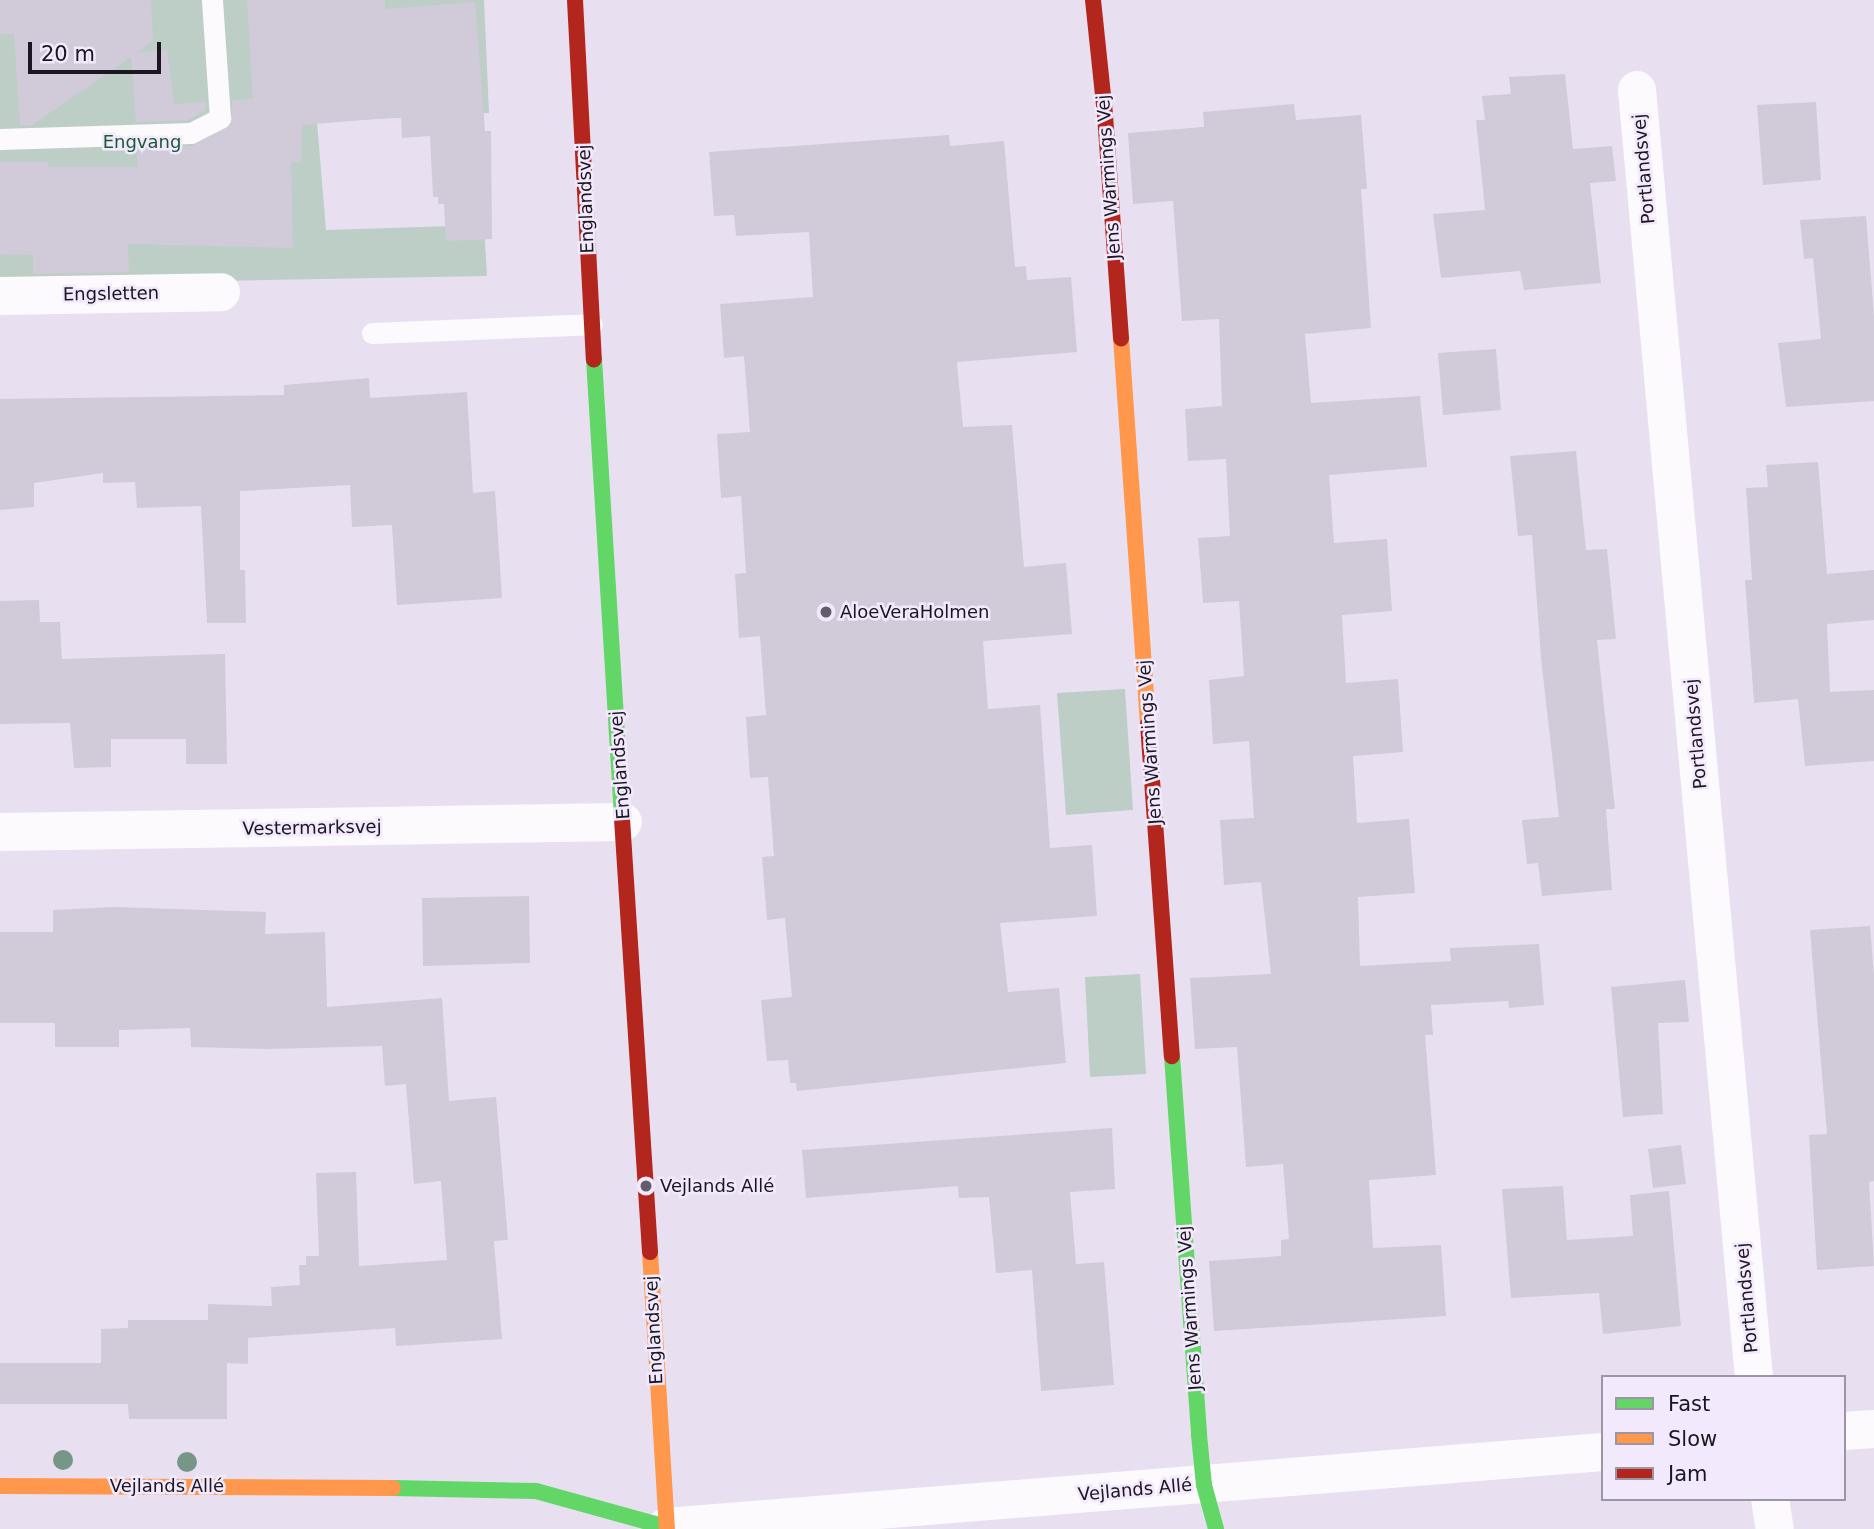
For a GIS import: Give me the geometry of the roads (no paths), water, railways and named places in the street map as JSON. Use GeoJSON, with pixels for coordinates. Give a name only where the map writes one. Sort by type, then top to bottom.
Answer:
{"type":"FeatureCollection","features":[{"type":"Feature","properties":{"kind":"street","name":"Englandsvej"},"geometry":{"type":"LineString","coordinates":[[575,0],[665,1528]]}},
{"type":"Feature","properties":{"kind":"street","name":"Jens Warmings Vej"},"geometry":{"type":"LineString","coordinates":[[1093,0],[1107,142],[1203,1485],[1216,1529]]}},
{"type":"Feature","properties":{"kind":"street","name":"Portlandsvej"},"geometry":{"type":"LineString","coordinates":[[1637,90],[1754,1375]]}},
{"type":"Feature","properties":{"kind":"street","name":"Engsletten"},"geometry":{"type":"LineString","coordinates":[[0,296],[221,292]]}},
{"type":"Feature","properties":{"kind":"street","name":"Vestermarksvej"},"geometry":{"type":"LineString","coordinates":[[0,832],[623,822]]}},
{"type":"Feature","properties":{"kind":"street"},"geometry":{"type":"LineString","coordinates":[[1846,1432],[1874,1429]]}},
{"type":"Feature","properties":{"kind":"street","name":"Vejlands Allé"},"geometry":{"type":"LineString","coordinates":[[0,1486],[297,1486],[536,1492],[665,1528],[1601,1451]]}},
{"type":"Feature","properties":{"kind":"street"},"geometry":{"type":"LineString","coordinates":[[1770,1501],[1775,1529]]}},
{"type":"Feature","properties":{"kind":"lane"},"geometry":{"type":"LineString","coordinates":[[0,139],[191,133],[220,118],[212,0]]}},
{"type":"Feature","properties":{"kind":"lane"},"geometry":{"type":"LineString","coordinates":[[372,333],[592,324]]}},
{"type":"Feature","properties":{"kind":"place","name":"AloeVeraHolmen"},"geometry":{"type":"Point","coordinates":[826,612]}},
{"type":"Feature","properties":{"kind":"place","name":"Vejlands Allé"},"geometry":{"type":"Point","coordinates":[646,1186]}},
{"type":"Feature","properties":{"kind":"park label","name":"Engvang"},"geometry":{"type":"Point","coordinates":[142,142]}}]}
